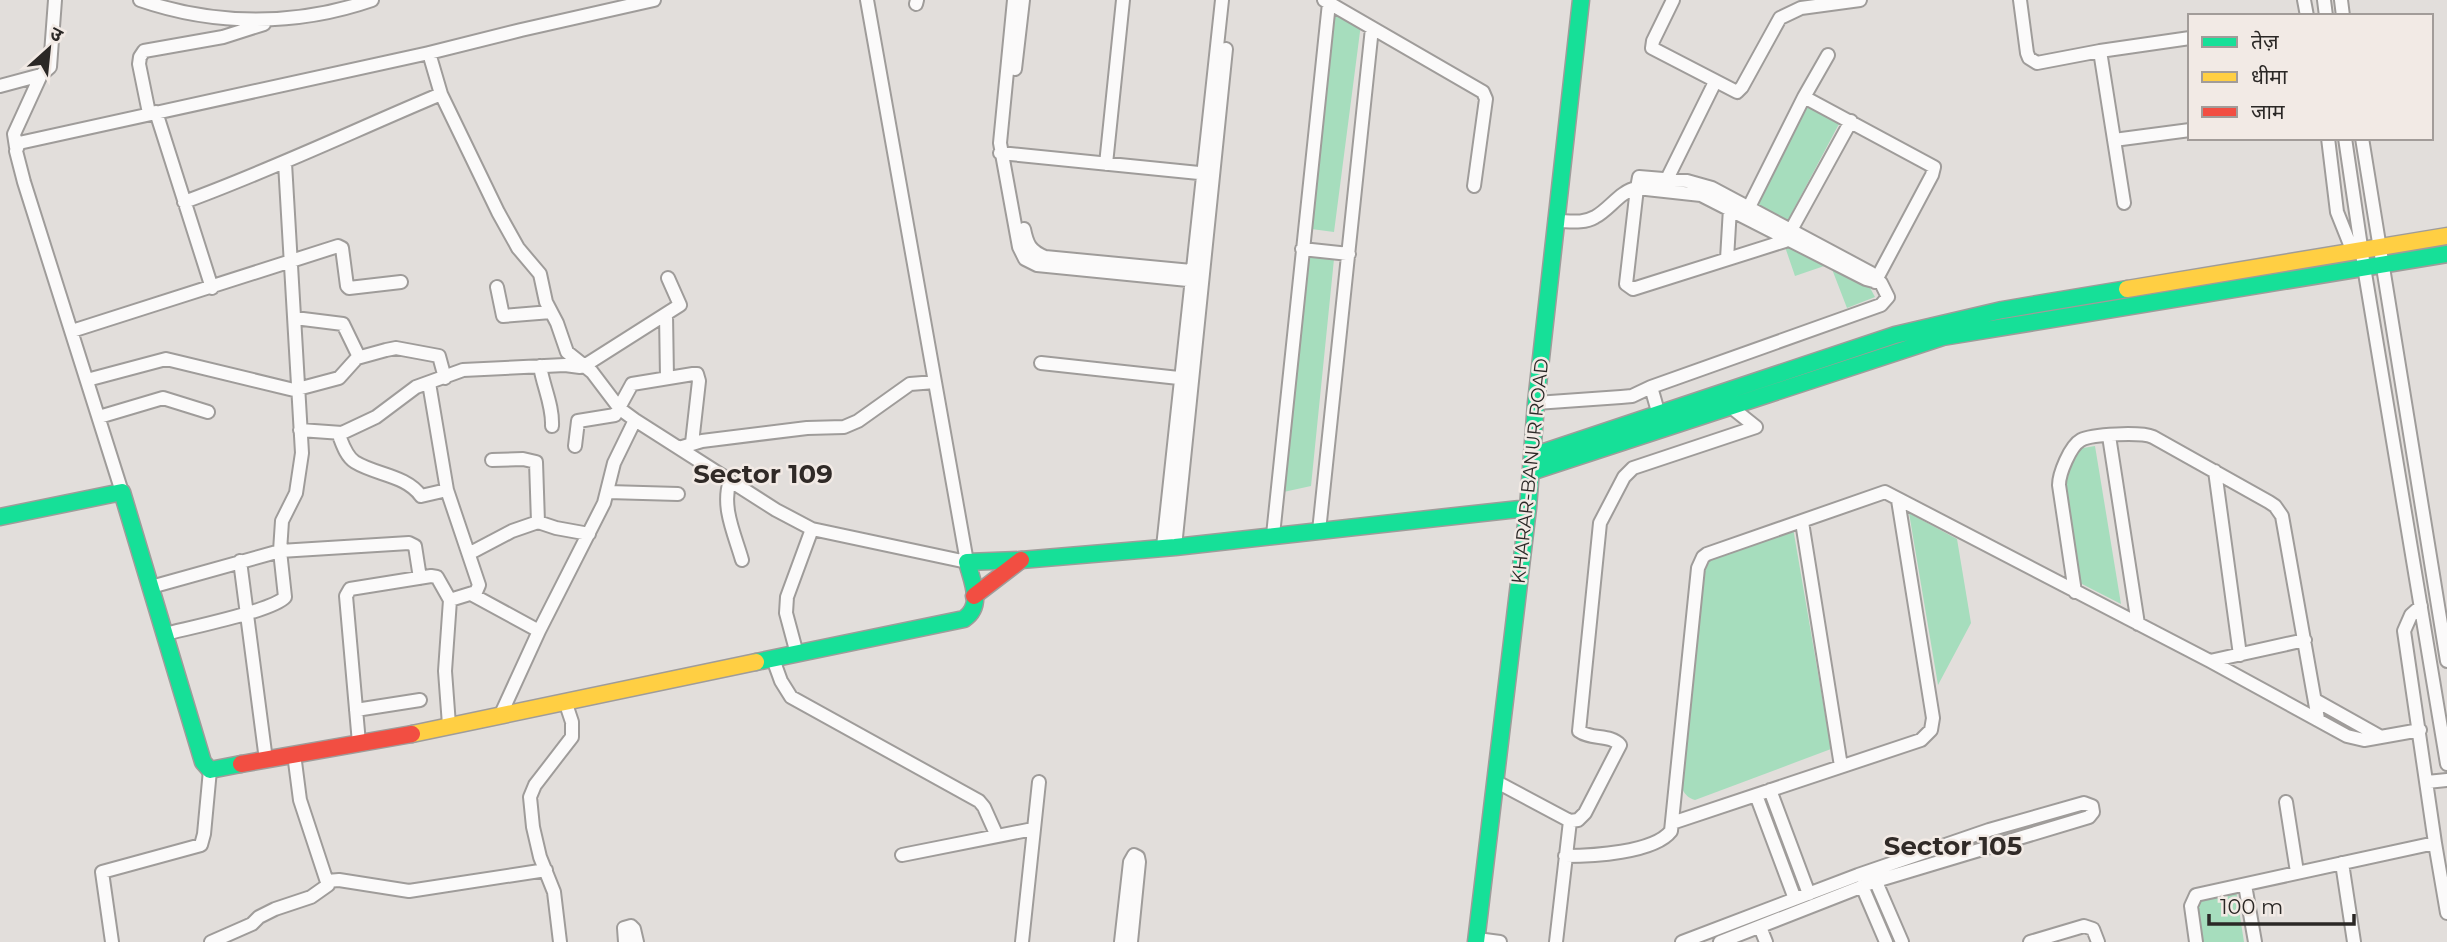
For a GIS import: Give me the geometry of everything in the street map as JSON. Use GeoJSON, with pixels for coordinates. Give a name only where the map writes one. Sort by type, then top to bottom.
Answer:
{"type":"FeatureCollection","features":[{"type":"Feature","properties":{"kind":"main road","name":"KHARAR-BANUR ROAD"},"geometry":{"type":"LineString","coordinates":[[1476,941],[1528,508],[1536,403],[1581,0]]}},
{"type":"Feature","properties":{"kind":"main road"},"geometry":{"type":"LineString","coordinates":[[1532,464],[1659,415],[1895,335],[2002,310],[2447,236]]}},
{"type":"Feature","properties":{"kind":"main road"},"geometry":{"type":"LineString","coordinates":[[1532,464],[1731,407],[1943,337],[2447,254]]}},
{"type":"Feature","properties":{"kind":"main road"},"geometry":{"type":"LineString","coordinates":[[0,517],[122,492],[199,752],[210,770],[501,715],[964,619],[973,613],[975,606],[967,562],[1021,561],[1169,547],[1528,508]]}},
{"type":"Feature","properties":{"kind":"main road"},"geometry":{"type":"LineString","coordinates":[[974,596],[1021,561]]}},
{"type":"Feature","properties":{"kind":"street"},"geometry":{"type":"LineString","coordinates":[[0,86],[41,75],[48,70],[51,63],[55,0]]}},
{"type":"Feature","properties":{"kind":"street"},"geometry":{"type":"LineString","coordinates":[[140,0],[160,7],[218,18],[277,19]]}},
{"type":"Feature","properties":{"kind":"street"},"geometry":{"type":"LineString","coordinates":[[212,288],[153,113],[139,64],[140,57],[144,51],[223,37],[277,19],[330,6],[372,0]]}},
{"type":"Feature","properties":{"kind":"street"},"geometry":{"type":"LineString","coordinates":[[16,147],[23,141],[429,53],[654,0]]}},
{"type":"Feature","properties":{"kind":"street"},"geometry":{"type":"LineString","coordinates":[[429,53],[441,94],[498,212],[518,248],[540,274],[546,302],[567,352],[586,367],[620,409],[730,481],[812,529],[967,562],[867,0]]}},
{"type":"Feature","properties":{"kind":"street"},"geometry":{"type":"LineString","coordinates":[[1014,0],[1001,131],[1019,247],[1025,259],[1037,265],[1198,276]]}},
{"type":"Feature","properties":{"kind":"street"},"geometry":{"type":"LineString","coordinates":[[1005,153],[1023,0]]}},
{"type":"Feature","properties":{"kind":"street"},"geometry":{"type":"LineString","coordinates":[[1106,164],[1123,0]]}},
{"type":"Feature","properties":{"kind":"street"},"geometry":{"type":"LineString","coordinates":[[1169,547],[1208,174],[1222,0]]}},
{"type":"Feature","properties":{"kind":"street"},"geometry":{"type":"LineString","coordinates":[[1208,174],[1231,0]]}},
{"type":"Feature","properties":{"kind":"street"},"geometry":{"type":"LineString","coordinates":[[1673,0],[1652,48],[1733,91],[1740,90],[1780,18],[1789,12],[1860,0]]}},
{"type":"Feature","properties":{"kind":"street"},"geometry":{"type":"LineString","coordinates":[[2020,0],[2027,53],[2032,61],[2045,63],[2100,51],[2188,38]]}},
{"type":"Feature","properties":{"kind":"street"},"geometry":{"type":"LineString","coordinates":[[1273,535],[1326,1],[1479,89],[1485,95],[1474,187]]}},
{"type":"Feature","properties":{"kind":"street"},"geometry":{"type":"LineString","coordinates":[[1319,531],[1372,28]]}},
{"type":"Feature","properties":{"kind":"street"},"geometry":{"type":"LineString","coordinates":[[2100,51],[2124,203]]}},
{"type":"Feature","properties":{"kind":"street"},"geometry":{"type":"LineString","coordinates":[[1746,212],[1828,55]]}},
{"type":"Feature","properties":{"kind":"street"},"geometry":{"type":"LineString","coordinates":[[41,75],[14,134],[16,147],[24,182],[122,492]]}},
{"type":"Feature","properties":{"kind":"street"},"geometry":{"type":"LineString","coordinates":[[1667,179],[1715,82]]}},
{"type":"Feature","properties":{"kind":"street"},"geometry":{"type":"LineString","coordinates":[[184,202],[285,163],[361,127],[441,94]]}},
{"type":"Feature","properties":{"kind":"street"},"geometry":{"type":"LineString","coordinates":[[1804,97],[1934,167],[1878,281]]}},
{"type":"Feature","properties":{"kind":"street"},"geometry":{"type":"LineString","coordinates":[[1536,403],[1632,396],[1650,387],[1881,305],[1888,297],[1878,281],[1790,234],[1746,212],[1705,185],[1667,179],[1639,177],[1626,280],[1629,288],[1637,289],[1727,259],[1790,234],[1851,121]]}},
{"type":"Feature","properties":{"kind":"street"},"geometry":{"type":"LineString","coordinates":[[2114,141],[2188,130]]}},
{"type":"Feature","properties":{"kind":"street"},"geometry":{"type":"LineString","coordinates":[[2328,140],[2337,212],[2364,267],[2447,764]]}},
{"type":"Feature","properties":{"kind":"street"},"geometry":{"type":"LineString","coordinates":[[2345,140],[2358,251]]}},
{"type":"Feature","properties":{"kind":"street"},"geometry":{"type":"LineString","coordinates":[[2362,140],[2447,661]]}},
{"type":"Feature","properties":{"kind":"street"},"geometry":{"type":"LineString","coordinates":[[1005,153],[1208,174]]}},
{"type":"Feature","properties":{"kind":"street"},"geometry":{"type":"LineString","coordinates":[[166,634],[247,612],[281,601],[285,597],[280,551],[283,517],[297,490],[302,453],[285,163]]}},
{"type":"Feature","properties":{"kind":"street"},"geometry":{"type":"LineString","coordinates":[[1555,221],[1580,222],[1595,217],[1629,190],[1637,188],[1701,195],[1746,212]]}},
{"type":"Feature","properties":{"kind":"street"},"geometry":{"type":"LineString","coordinates":[[1727,259],[1730,208]]}},
{"type":"Feature","properties":{"kind":"street"},"geometry":{"type":"LineString","coordinates":[[72,331],[341,246],[349,288],[401,282]]}},
{"type":"Feature","properties":{"kind":"street"},"geometry":{"type":"LineString","coordinates":[[1302,249],[1349,254]]}},
{"type":"Feature","properties":{"kind":"street"},"geometry":{"type":"LineString","coordinates":[[300,430],[342,433],[376,417],[412,390],[463,370],[565,365],[586,367],[677,307],[680,302],[668,278]]}},
{"type":"Feature","properties":{"kind":"street"},"geometry":{"type":"LineString","coordinates":[[497,287],[501,315],[504,317],[551,312]]}},
{"type":"Feature","properties":{"kind":"street"},"geometry":{"type":"LineString","coordinates":[[666,314],[667,378]]}},
{"type":"Feature","properties":{"kind":"street"},"geometry":{"type":"LineString","coordinates":[[295,318],[343,324],[359,357]]}},
{"type":"Feature","properties":{"kind":"street"},"geometry":{"type":"LineString","coordinates":[[87,380],[162,359],[287,390],[299,389],[339,378],[359,357],[396,348],[440,357],[445,378]]}},
{"type":"Feature","properties":{"kind":"street"},"geometry":{"type":"LineString","coordinates":[[1041,363],[1186,379]]}},
{"type":"Feature","properties":{"kind":"street"},"geometry":{"type":"LineString","coordinates":[[540,366],[543,387],[550,403],[552,426]]}},
{"type":"Feature","properties":{"kind":"street"},"geometry":{"type":"LineString","coordinates":[[575,446],[578,421],[610,418],[620,409],[627,389],[632,384],[693,374],[699,377],[692,443]]}},
{"type":"Feature","properties":{"kind":"street"},"geometry":{"type":"LineString","coordinates":[[679,449],[692,443],[807,428],[844,428],[910,384],[935,382]]}},
{"type":"Feature","properties":{"kind":"street"},"geometry":{"type":"LineString","coordinates":[[429,383],[447,490],[479,585],[477,591],[450,600]]}},
{"type":"Feature","properties":{"kind":"street"},"geometry":{"type":"LineString","coordinates":[[1650,387],[1659,415]]}},
{"type":"Feature","properties":{"kind":"street"},"geometry":{"type":"LineString","coordinates":[[99,417],[163,398],[208,412]]}},
{"type":"Feature","properties":{"kind":"street"},"geometry":{"type":"LineString","coordinates":[[1494,780],[1570,821],[1578,820],[1585,814],[1620,745],[1616,740],[1583,735],[1579,731],[1598,536],[1603,515],[1633,468],[1756,427],[1731,407]]}},
{"type":"Feature","properties":{"kind":"street"},"geometry":{"type":"LineString","coordinates":[[501,715],[539,631],[604,503],[614,463],[635,420]]}},
{"type":"Feature","properties":{"kind":"street"},"geometry":{"type":"LineString","coordinates":[[342,433],[340,438],[344,449],[355,462],[412,485],[421,496],[447,490]]}},
{"type":"Feature","properties":{"kind":"street"},"geometry":{"type":"LineString","coordinates":[[2075,592],[2059,479],[2074,447],[2081,440],[2131,433],[2147,435],[2269,502],[2279,511],[2318,719]]}},
{"type":"Feature","properties":{"kind":"street"},"geometry":{"type":"LineString","coordinates":[[2109,436],[2138,624]]}},
{"type":"Feature","properties":{"kind":"street"},"geometry":{"type":"LineString","coordinates":[[492,460],[523,459],[536,462],[538,522]]}},
{"type":"Feature","properties":{"kind":"street"},"geometry":{"type":"LineString","coordinates":[[2215,471],[2240,654]]}},
{"type":"Feature","properties":{"kind":"street"},"geometry":{"type":"LineString","coordinates":[[730,481],[726,503],[743,560]]}},
{"type":"Feature","properties":{"kind":"street"},"geometry":{"type":"LineString","coordinates":[[608,492],[678,494]]}},
{"type":"Feature","properties":{"kind":"street"},"geometry":{"type":"LineString","coordinates":[[1565,856],[1601,856],[1623,851],[1664,838],[1671,831],[1700,562],[1707,554],[1885,492],[2353,738],[2364,740],[2420,730]]}},
{"type":"Feature","properties":{"kind":"street"},"geometry":{"type":"LineString","coordinates":[[1672,823],[1927,736],[1933,724],[1898,500]]}},
{"type":"Feature","properties":{"kind":"street"},"geometry":{"type":"LineString","coordinates":[[468,551],[474,551],[512,531],[538,522],[589,534]]}},
{"type":"Feature","properties":{"kind":"street"},"geometry":{"type":"LineString","coordinates":[[1802,522],[1841,766]]}},
{"type":"Feature","properties":{"kind":"street"},"geometry":{"type":"LineString","coordinates":[[797,654],[786,613],[786,597],[812,529]]}},
{"type":"Feature","properties":{"kind":"street"},"geometry":{"type":"LineString","coordinates":[[151,587],[280,551],[411,544],[415,546],[420,578]]}},
{"type":"Feature","properties":{"kind":"street"},"geometry":{"type":"LineString","coordinates":[[240,561],[266,760]]}},
{"type":"Feature","properties":{"kind":"street"},"geometry":{"type":"LineString","coordinates":[[359,743],[346,593],[350,589],[436,576],[450,600],[445,671],[449,725]]}},
{"type":"Feature","properties":{"kind":"street"},"geometry":{"type":"LineString","coordinates":[[471,594],[539,631]]}},
{"type":"Feature","properties":{"kind":"street"},"geometry":{"type":"LineString","coordinates":[[2421,606],[2411,615],[2404,631],[2447,913]]}},
{"type":"Feature","properties":{"kind":"street"},"geometry":{"type":"LineString","coordinates":[[2210,661],[2305,640]]}},
{"type":"Feature","properties":{"kind":"street"},"geometry":{"type":"LineString","coordinates":[[773,659],[791,697],[979,801],[997,836]]}},
{"type":"Feature","properties":{"kind":"street"},"geometry":{"type":"LineString","coordinates":[[2315,699],[2381,737]]}},
{"type":"Feature","properties":{"kind":"street"},"geometry":{"type":"LineString","coordinates":[[356,710],[420,700]]}},
{"type":"Feature","properties":{"kind":"street"},"geometry":{"type":"LineString","coordinates":[[560,942],[554,892],[533,827],[530,797],[535,785],[572,737],[572,722],[565,701]]}},
{"type":"Feature","properties":{"kind":"street"},"geometry":{"type":"LineString","coordinates":[[211,942],[252,924],[275,909],[311,897],[325,888],[327,881],[302,807],[295,776],[294,754]]}},
{"type":"Feature","properties":{"kind":"street"},"geometry":{"type":"LineString","coordinates":[[112,942],[102,872],[201,845],[210,770]]}},
{"type":"Feature","properties":{"kind":"street"},"geometry":{"type":"LineString","coordinates":[[2427,782],[2447,780]]}},
{"type":"Feature","properties":{"kind":"street"},"geometry":{"type":"LineString","coordinates":[[1021,942],[1039,782]]}},
{"type":"Feature","properties":{"kind":"street"},"geometry":{"type":"LineString","coordinates":[[1770,790],[1809,894]]}},
{"type":"Feature","properties":{"kind":"street"},"geometry":{"type":"LineString","coordinates":[[1756,795],[1794,899]]}},
{"type":"Feature","properties":{"kind":"street"},"geometry":{"type":"LineString","coordinates":[[2286,802],[2297,872]]}},
{"type":"Feature","properties":{"kind":"street"},"geometry":{"type":"LineString","coordinates":[[1682,942],[1809,894],[1874,876],[1994,844],[2089,817],[2093,812],[2092,806],[2084,803],[1989,830],[1874,876],[1862,886],[1720,942]]}},
{"type":"Feature","properties":{"kind":"street"},"geometry":{"type":"LineString","coordinates":[[1556,942],[1570,821]]}},
{"type":"Feature","properties":{"kind":"street"},"geometry":{"type":"LineString","coordinates":[[901,855],[1033,829]]}},
{"type":"Feature","properties":{"kind":"street"},"geometry":{"type":"LineString","coordinates":[[1989,830],[1994,844]]}},
{"type":"Feature","properties":{"kind":"street"},"geometry":{"type":"LineString","coordinates":[[2196,942],[2191,906],[2196,895],[2435,843]]}},
{"type":"Feature","properties":{"kind":"street"},"geometry":{"type":"LineString","coordinates":[[1121,942],[1130,862],[1134,855],[1139,862],[1131,942]]}},
{"type":"Feature","properties":{"kind":"street"},"geometry":{"type":"LineString","coordinates":[[2342,863],[2354,942]]}},
{"type":"Feature","properties":{"kind":"street"},"geometry":{"type":"LineString","coordinates":[[327,881],[339,880],[409,891],[546,870]]}},
{"type":"Feature","properties":{"kind":"street"},"geometry":{"type":"LineString","coordinates":[[1874,876],[1902,942]]}},
{"type":"Feature","properties":{"kind":"street"},"geometry":{"type":"LineString","coordinates":[[2245,885],[2255,942]]}},
{"type":"Feature","properties":{"kind":"street"},"geometry":{"type":"LineString","coordinates":[[1862,886],[1882,940]]}},
{"type":"Feature","properties":{"kind":"street"},"geometry":{"type":"LineString","coordinates":[[625,942],[624,928],[631,926],[637,942]]}},
{"type":"Feature","properties":{"kind":"street"},"geometry":{"type":"LineString","coordinates":[[2030,942],[2084,926],[2093,929],[2098,942]]}},
{"type":"Feature","properties":{"kind":"street"},"geometry":{"type":"LineString","coordinates":[[1760,927],[1766,942]]}},
{"type":"Feature","properties":{"kind":"street"},"geometry":{"type":"LineString","coordinates":[[1476,941],[1500,942]]}},
{"type":"Feature","properties":{"kind":"green space"},"geometry":{"type":"Polygon","coordinates":[[[1333,7],[1361,24],[1334,232],[1304,228],[1333,7]]]}},
{"type":"Feature","properties":{"kind":"green space"},"geometry":{"type":"Polygon","coordinates":[[[1807,105],[1840,122],[1787,222],[1754,205],[1807,105]]]}},
{"type":"Feature","properties":{"kind":"green space"},"geometry":{"type":"Polygon","coordinates":[[[1783,241],[1860,278],[1868,284],[1875,297],[1847,308],[1830,264],[1795,276],[1783,241]]]}},
{"type":"Feature","properties":{"kind":"green space"},"geometry":{"type":"Polygon","coordinates":[[[1304,256],[1334,259],[1311,486],[1279,493],[1304,256]]]}},
{"type":"Feature","properties":{"kind":"green space"},"geometry":{"type":"Polygon","coordinates":[[[2095,446],[2121,604],[2080,583],[2062,474],[2071,450],[2095,446]]]}},
{"type":"Feature","properties":{"kind":"green space"},"geometry":{"type":"Polygon","coordinates":[[[1909,513],[1957,539],[1971,623],[1938,685],[1909,513]]]}},
{"type":"Feature","properties":{"kind":"green space"},"geometry":{"type":"Polygon","coordinates":[[[1793,528],[1831,749],[1695,800],[1685,793],[1680,774],[1706,553],[1793,528]]]}},
{"type":"Feature","properties":{"kind":"green space"},"geometry":{"type":"Polygon","coordinates":[[[2235,884],[2244,942],[2202,942],[2193,891],[2235,884]]]}},
{"type":"Feature","properties":{"kind":"traffic: fast"},"geometry":{"type":"LineString","coordinates":[[1476,942],[1528,508],[1536,403],[1581,0]]}},
{"type":"Feature","properties":{"kind":"traffic: fast"},"geometry":{"type":"LineString","coordinates":[[1531,472],[1943,337],[2447,254]]}},
{"type":"Feature","properties":{"kind":"traffic: fast"},"geometry":{"type":"LineString","coordinates":[[1532,456],[1895,335],[2002,310],[2127,289]]}},
{"type":"Feature","properties":{"kind":"traffic: fast"},"geometry":{"type":"LineString","coordinates":[[0,517],[122,492],[203,762],[210,770],[241,764]]}},
{"type":"Feature","properties":{"kind":"traffic: fast"},"geometry":{"type":"LineString","coordinates":[[756,662],[964,619],[970,614],[975,600],[974,585],[967,562],[1175,547],[1528,508]]}},
{"type":"Feature","properties":{"kind":"traffic: slow"},"geometry":{"type":"LineString","coordinates":[[2127,289],[2447,236]]}},
{"type":"Feature","properties":{"kind":"traffic: slow"},"geometry":{"type":"LineString","coordinates":[[412,734],[756,662]]}},
{"type":"Feature","properties":{"kind":"traffic: jam"},"geometry":{"type":"LineString","coordinates":[[974,596],[1021,560]]}},
{"type":"Feature","properties":{"kind":"traffic: jam"},"geometry":{"type":"LineString","coordinates":[[241,764],[412,734]]}},
{"type":"Feature","properties":{"kind":"district","name":"Sector 109"},"geometry":{"type":"Point","coordinates":[763,474]}},
{"type":"Feature","properties":{"kind":"district","name":"Sector 105"},"geometry":{"type":"Point","coordinates":[1953,846]}}]}
